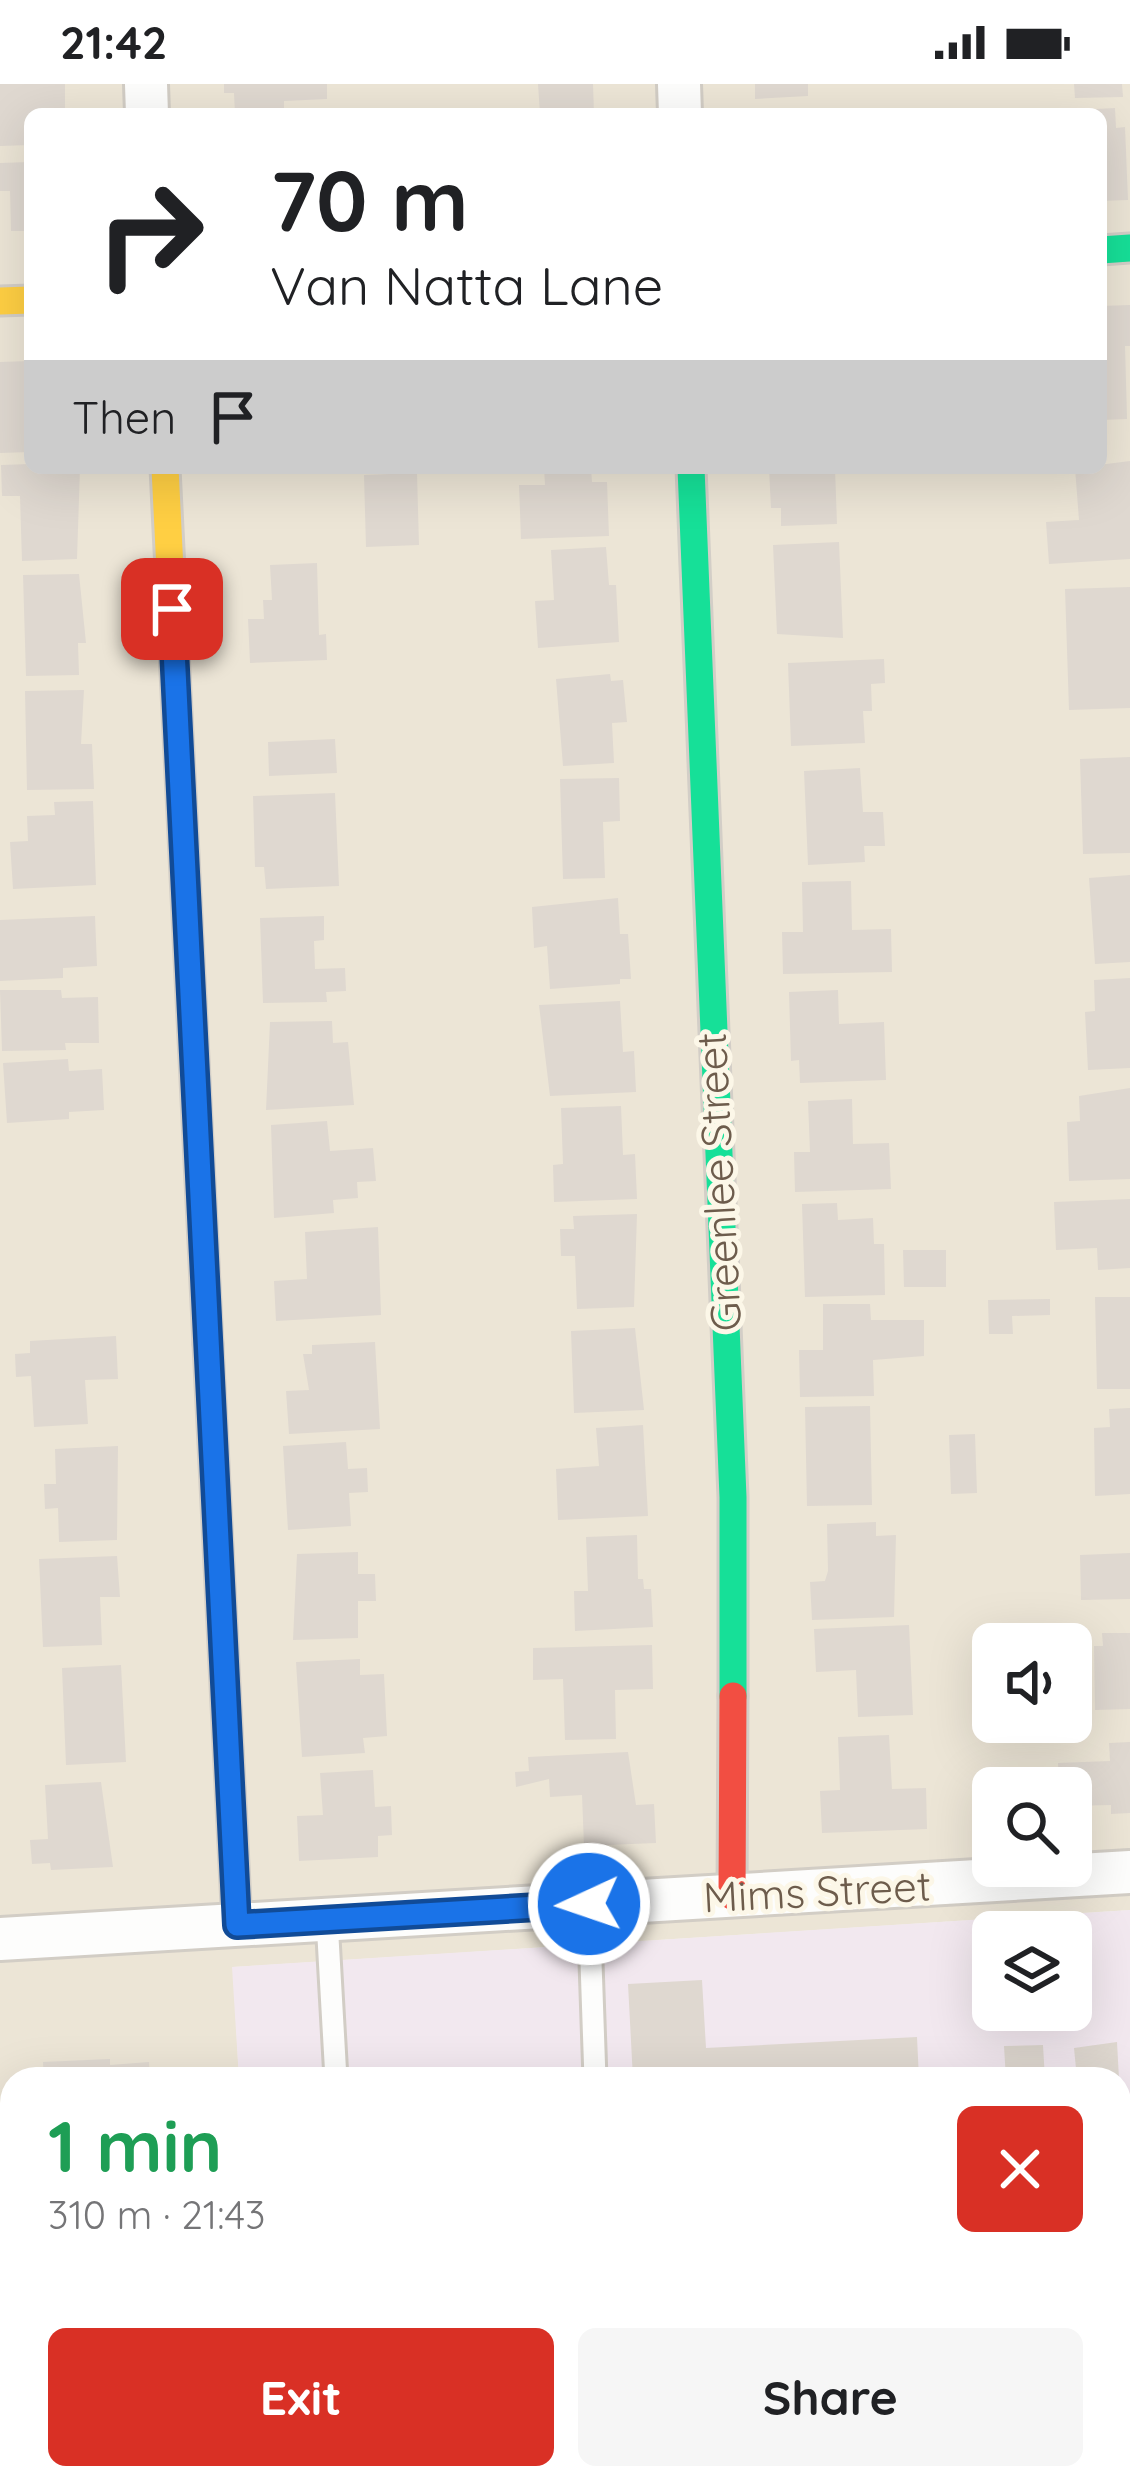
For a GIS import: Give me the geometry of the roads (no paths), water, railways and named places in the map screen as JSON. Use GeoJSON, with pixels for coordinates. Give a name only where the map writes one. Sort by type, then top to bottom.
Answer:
{"type":"FeatureCollection","features":[{"type":"Feature","properties":{"kind":"street"},"geometry":{"type":"LineString","coordinates":[[165,474],[237,1925]]}},
{"type":"Feature","properties":{"kind":"street","name":"Greenlee Street"},"geometry":{"type":"LineString","coordinates":[[691,474],[734,1497],[732,1895]]}},
{"type":"Feature","properties":{"kind":"street","name":"Mims Street"},"geometry":{"type":"LineString","coordinates":[[0,1939],[1130,1872]]}},
{"type":"Feature","properties":{"kind":"lane"},"geometry":{"type":"LineString","coordinates":[[589,1904],[595,2067]]}},
{"type":"Feature","properties":{"kind":"lane"},"geometry":{"type":"LineString","coordinates":[[327,1920],[335,2067]]}}]}
